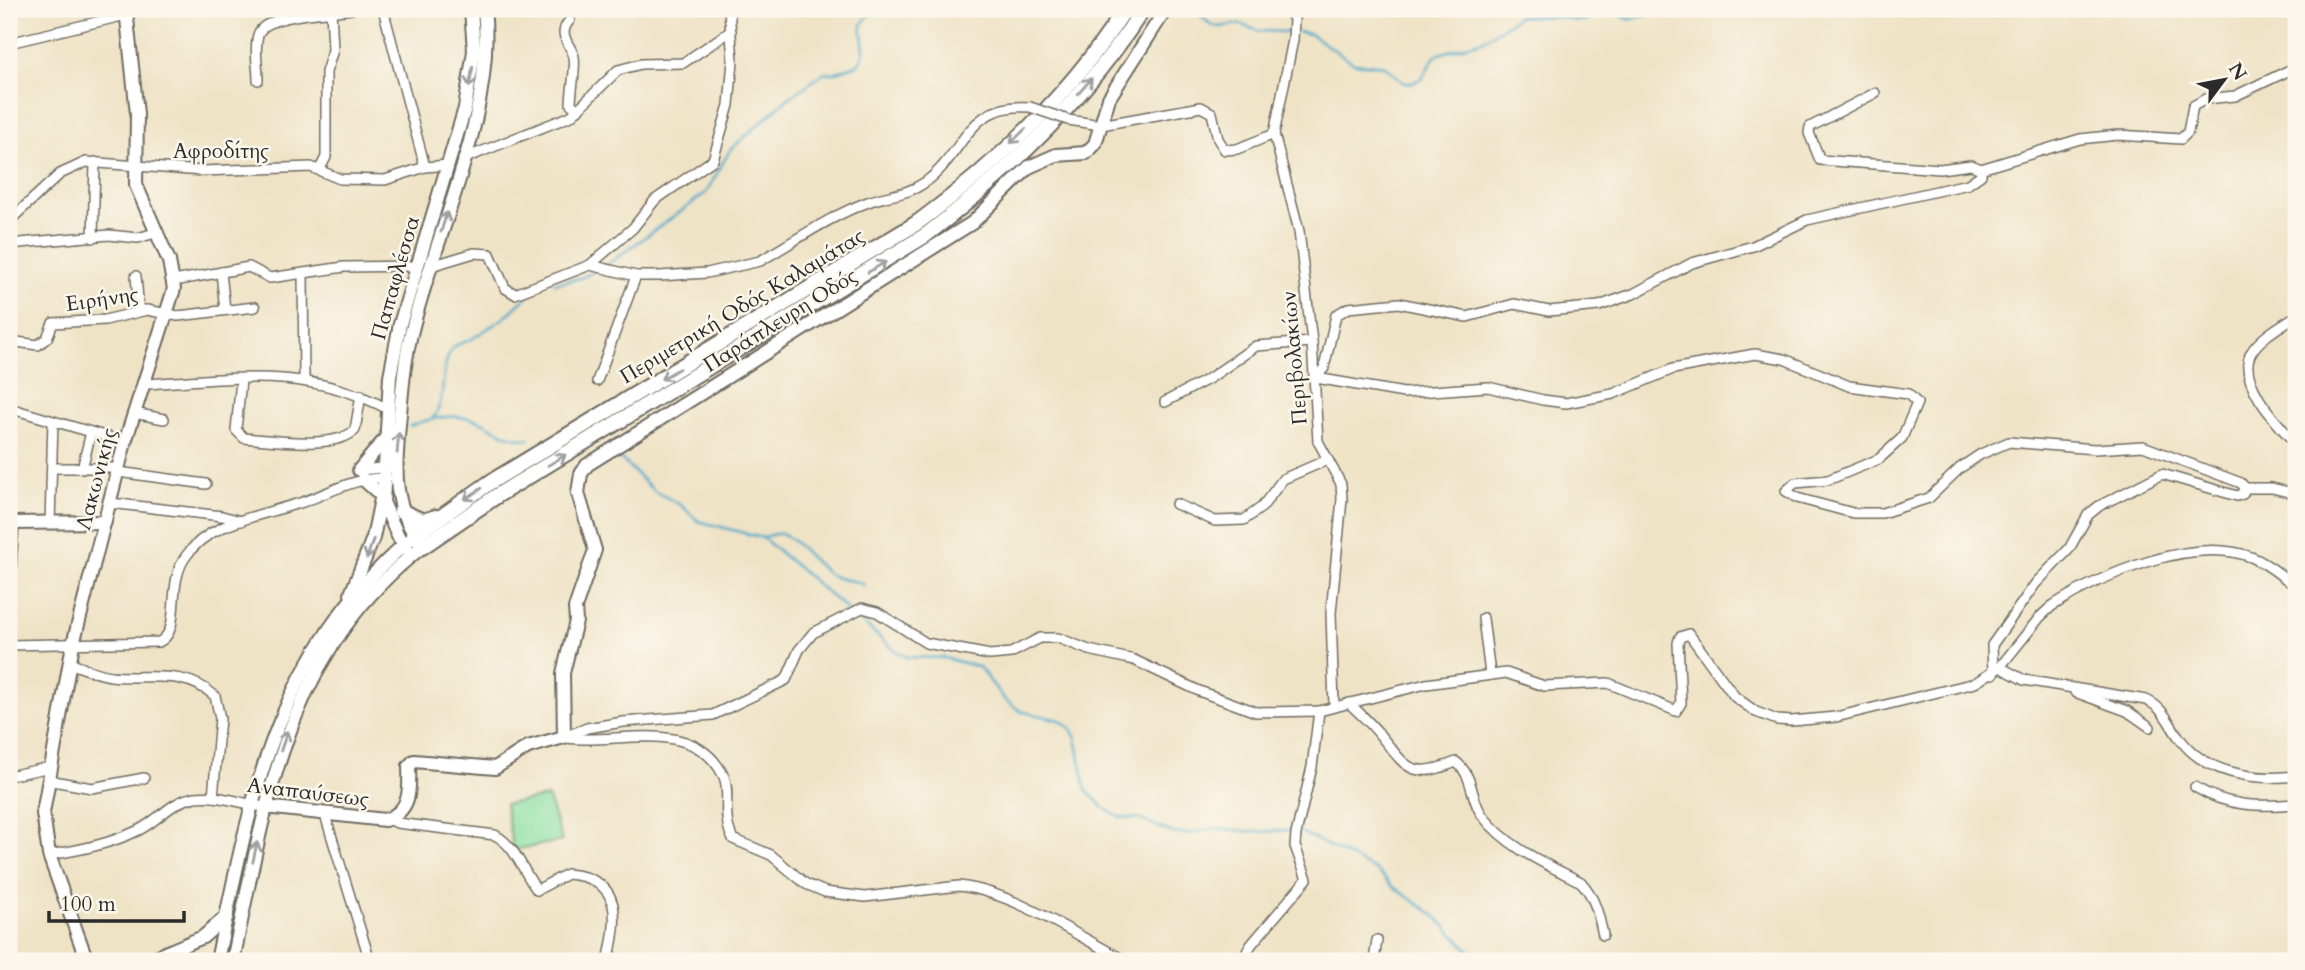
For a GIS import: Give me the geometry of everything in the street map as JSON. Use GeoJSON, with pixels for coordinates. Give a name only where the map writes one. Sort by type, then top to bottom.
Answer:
{"type":"FeatureCollection","features":[{"type":"Feature","properties":{"kind":"main road","name":"Περιμετρική Οδός Καλαμάτας"},"geometry":{"type":"LineString","coordinates":[[413,546],[447,512],[926,216],[954,196],[1032,122],[1094,53],[1125,9]]}},
{"type":"Feature","properties":{"kind":"main road","name":"Περιμετρική Οδός Καλαμάτας"},"geometry":{"type":"LineString","coordinates":[[413,546],[926,235],[965,206],[1043,132],[1106,61],[1143,9]]}},
{"type":"Feature","properties":{"kind":"main road"},"geometry":{"type":"LineString","coordinates":[[401,511],[423,521],[447,512]]}},
{"type":"Feature","properties":{"kind":"street"},"geometry":{"type":"LineString","coordinates":[[258,80],[257,37],[263,25],[276,19],[351,9]]}},
{"type":"Feature","properties":{"kind":"street"},"geometry":{"type":"LineString","coordinates":[[383,9],[425,167]]}},
{"type":"Feature","properties":{"kind":"street","name":"Παπαφλέσσα"},"geometry":{"type":"LineString","coordinates":[[413,546],[387,516],[382,495],[390,472],[405,362],[424,266],[473,65],[471,9]]}},
{"type":"Feature","properties":{"kind":"street","name":"Παπαφλέσσα"},"geometry":{"type":"LineString","coordinates":[[413,546],[390,472],[386,438],[396,343],[463,159],[485,69],[484,9]]}},
{"type":"Feature","properties":{"kind":"street"},"geometry":{"type":"LineString","coordinates":[[9,43],[126,12],[137,114],[137,188],[158,232],[174,281],[249,267],[268,277],[344,267],[424,266],[474,253],[490,254],[505,288],[515,294],[590,265],[633,228],[655,200],[713,160],[729,105],[733,61],[729,9]]}},
{"type":"Feature","properties":{"kind":"street","name":"Παράπλευρη Οδός"},"geometry":{"type":"LineString","coordinates":[[564,737],[563,673],[576,621],[575,607],[594,550],[578,493],[581,474],[587,466],[972,223],[1040,160],[1086,153],[1095,144],[1109,98],[1166,9]]}},
{"type":"Feature","properties":{"kind":"street","name":"Περιβολακίων"},"geometry":{"type":"LineString","coordinates":[[1288,9],[1294,19],[1293,40],[1274,134],[1299,231],[1316,378],[1318,441],[1340,484],[1343,513],[1331,613],[1334,706]]}},
{"type":"Feature","properties":{"kind":"street"},"geometry":{"type":"LineString","coordinates":[[320,169],[326,157],[326,72],[332,50],[331,11]]}},
{"type":"Feature","properties":{"kind":"street"},"geometry":{"type":"LineString","coordinates":[[570,20],[566,24],[564,37],[574,55],[571,104],[578,110]]}},
{"type":"Feature","properties":{"kind":"street"},"geometry":{"type":"LineString","coordinates":[[463,159],[564,119],[578,110],[618,70],[641,64],[682,62],[731,31]]}},
{"type":"Feature","properties":{"kind":"street"},"geometry":{"type":"LineString","coordinates":[[1875,93],[1810,127],[1820,160],[1940,169],[1971,165],[1981,169],[2080,139],[2118,135],[2181,139],[2189,132],[2193,106],[2200,101],[2235,96],[2296,67]]}},
{"type":"Feature","properties":{"kind":"street"},"geometry":{"type":"LineString","coordinates":[[590,265],[636,276],[707,273],[760,261],[851,209],[908,192],[924,183],[941,168],[972,127],[984,116],[1012,106],[1031,107],[1068,120],[1101,125],[1201,107],[1212,113],[1218,139],[1225,150],[1237,149],[1274,134]]}},
{"type":"Feature","properties":{"kind":"street"},"geometry":{"type":"LineString","coordinates":[[93,238],[95,162]]}},
{"type":"Feature","properties":{"kind":"street","name":"Αφροδίτης"},"geometry":{"type":"LineString","coordinates":[[9,221],[60,174],[75,165],[95,162],[202,171],[320,169],[332,179],[385,180],[425,167],[448,165]]}},
{"type":"Feature","properties":{"kind":"street"},"geometry":{"type":"LineString","coordinates":[[1981,169],[1981,175],[1968,184],[1807,220],[1753,246],[1692,263],[1633,294],[1599,306],[1549,311],[1514,304],[1467,317],[1410,304],[1348,308],[1336,314],[1324,368],[1316,378],[1404,393],[1488,387],[1543,400],[1566,402],[1613,394],[1672,369],[1755,354],[1770,355],[1849,386],[1908,394],[1917,403],[1902,438],[1879,459],[1847,474],[1795,484],[1786,491],[1797,498],[1853,513],[1882,513],[1902,509],[1929,498],[1960,468],[1981,454],[2009,442],[2095,449],[2143,446],[2241,483],[2245,488],[2244,494],[2237,495],[2162,474],[2099,506],[2088,515],[2069,549],[2036,583],[1992,645],[1997,671]]}},
{"type":"Feature","properties":{"kind":"street"},"geometry":{"type":"LineString","coordinates":[[9,244],[142,237],[158,232]]}},
{"type":"Feature","properties":{"kind":"street"},"geometry":{"type":"LineString","coordinates":[[221,272],[225,310]]}},
{"type":"Feature","properties":{"kind":"street"},"geometry":{"type":"LineString","coordinates":[[303,274],[304,379]]}},
{"type":"Feature","properties":{"kind":"street"},"geometry":{"type":"LineString","coordinates":[[136,276],[139,312]]}},
{"type":"Feature","properties":{"kind":"street"},"geometry":{"type":"LineString","coordinates":[[597,381],[636,276]]}},
{"type":"Feature","properties":{"kind":"street","name":"Λακωνικής"},"geometry":{"type":"LineString","coordinates":[[87,961],[50,855],[43,813],[73,644],[125,442],[174,281]]}},
{"type":"Feature","properties":{"kind":"street","name":"Ειρήνης"},"geometry":{"type":"LineString","coordinates":[[9,341],[38,345],[47,338],[51,323],[105,320],[153,310],[178,316],[255,307]]}},
{"type":"Feature","properties":{"kind":"street"},"geometry":{"type":"LineString","coordinates":[[2296,316],[2259,344],[2251,353],[2248,363],[2262,404],[2296,444]]}},
{"type":"Feature","properties":{"kind":"street"},"geometry":{"type":"LineString","coordinates":[[1165,401],[1210,378],[1256,346],[1312,342]]}},
{"type":"Feature","properties":{"kind":"street"},"geometry":{"type":"LineString","coordinates":[[144,384],[304,379],[361,396],[388,409]]}},
{"type":"Feature","properties":{"kind":"street"},"geometry":{"type":"LineString","coordinates":[[241,380],[236,430],[244,438],[309,442],[348,435],[355,430],[361,396]]}},
{"type":"Feature","properties":{"kind":"street"},"geometry":{"type":"LineString","coordinates":[[9,408],[125,442]]}},
{"type":"Feature","properties":{"kind":"street"},"geometry":{"type":"LineString","coordinates":[[134,413],[164,419]]}},
{"type":"Feature","properties":{"kind":"street"},"geometry":{"type":"LineString","coordinates":[[50,523],[53,421]]}},
{"type":"Feature","properties":{"kind":"street"},"geometry":{"type":"LineString","coordinates":[[82,469],[91,432]]}},
{"type":"Feature","properties":{"kind":"street"},"geometry":{"type":"LineString","coordinates":[[361,475],[386,438]]}},
{"type":"Feature","properties":{"kind":"street"},"geometry":{"type":"LineString","coordinates":[[1176,504],[1215,521],[1244,520],[1262,507],[1283,479],[1327,460]]}},
{"type":"Feature","properties":{"kind":"street"},"geometry":{"type":"LineString","coordinates":[[51,468],[119,470],[206,484]]}},
{"type":"Feature","properties":{"kind":"street"},"geometry":{"type":"LineString","coordinates":[[9,645],[159,642],[168,638],[173,631],[174,584],[186,556],[200,541],[217,529],[304,501],[361,475],[390,472]]}},
{"type":"Feature","properties":{"kind":"street"},"geometry":{"type":"LineString","coordinates":[[220,951],[251,805],[267,752],[292,691],[308,661],[348,601],[373,538],[382,495],[361,475]]}},
{"type":"Feature","properties":{"kind":"street"},"geometry":{"type":"LineString","coordinates":[[2245,488],[2272,488],[2296,494]]}},
{"type":"Feature","properties":{"kind":"street"},"geometry":{"type":"LineString","coordinates":[[110,503],[222,516],[241,521]]}},
{"type":"Feature","properties":{"kind":"street"},"geometry":{"type":"LineString","coordinates":[[10,585],[11,523],[105,522]]}},
{"type":"Feature","properties":{"kind":"street"},"geometry":{"type":"LineString","coordinates":[[185,946],[234,953],[265,807],[291,723],[314,671],[358,608],[413,546]]}},
{"type":"Feature","properties":{"kind":"street","name":"Περιμετρική Οδός Καλαμάτας"},"geometry":{"type":"LineString","coordinates":[[348,601],[413,546]]}},
{"type":"Feature","properties":{"kind":"street"},"geometry":{"type":"LineString","coordinates":[[564,737],[587,728],[623,722],[713,715],[786,680],[799,650],[813,633],[856,610],[870,608],[935,646],[1000,655],[1040,638],[1058,638],[1089,650],[1134,660],[1199,691],[1256,712],[1319,711],[1426,684],[1506,673],[1544,686],[1608,683],[1676,710],[1681,703],[1678,643],[1680,637],[1689,634],[1735,698],[1756,712],[1777,720],[1792,720],[1836,717],[1900,699],[1957,688],[1997,671],[2052,606],[2123,571],[2154,560],[2205,552],[2248,555],[2263,561],[2296,586]]}},
{"type":"Feature","properties":{"kind":"street"},"geometry":{"type":"LineString","coordinates":[[1483,618],[1490,674]]}},
{"type":"Feature","properties":{"kind":"street"},"geometry":{"type":"LineString","coordinates":[[69,663],[113,676],[178,676],[192,680],[215,696],[220,718],[213,797]]}},
{"type":"Feature","properties":{"kind":"street"},"geometry":{"type":"LineString","coordinates":[[1997,671],[2024,680],[2154,703],[2188,749],[2236,775],[2266,779],[2296,776]]}},
{"type":"Feature","properties":{"kind":"street"},"geometry":{"type":"LineString","coordinates":[[2071,689],[2085,697],[2127,711],[2151,727]]}},
{"type":"Feature","properties":{"kind":"street"},"geometry":{"type":"LineString","coordinates":[[1349,703],[1380,735],[1397,760],[1411,769],[1432,772],[1457,762],[1464,768],[1475,802],[1493,828],[1531,856],[1581,882],[1587,889],[1596,905],[1604,935]]}},
{"type":"Feature","properties":{"kind":"street"},"geometry":{"type":"LineString","coordinates":[[1242,961],[1251,945],[1307,879],[1295,846],[1296,830],[1312,766],[1319,711]]}},
{"type":"Feature","properties":{"kind":"street"},"geometry":{"type":"LineString","coordinates":[[564,737],[649,735],[698,747],[715,762],[724,777],[726,813],[733,839],[771,855],[806,884],[825,892],[865,897],[959,886],[972,887],[1024,908],[1126,961]]}},
{"type":"Feature","properties":{"kind":"street","name":"Αναπαύσεως"},"geometry":{"type":"LineString","coordinates":[[50,855],[101,845],[149,825],[174,804],[197,797],[213,797],[251,805],[375,821],[389,819],[404,808],[408,800],[409,766],[414,761],[495,768],[532,745],[564,737]]}},
{"type":"Feature","properties":{"kind":"street"},"geometry":{"type":"LineString","coordinates":[[9,776],[49,774],[92,788],[144,778]]}},
{"type":"Feature","properties":{"kind":"street"},"geometry":{"type":"LineString","coordinates":[[2194,787],[2227,803],[2269,807],[2296,804]]}},
{"type":"Feature","properties":{"kind":"street"},"geometry":{"type":"LineString","coordinates":[[325,815],[370,961]]}},
{"type":"Feature","properties":{"kind":"street"},"geometry":{"type":"LineString","coordinates":[[389,819],[397,823],[495,835],[505,840],[526,867],[537,890],[542,890],[567,874],[593,880],[609,895],[615,911],[617,924],[608,961]]}},
{"type":"Feature","properties":{"kind":"street"},"geometry":{"type":"LineString","coordinates":[[146,961],[203,937],[227,915]]}},
{"type":"Feature","properties":{"kind":"street"},"geometry":{"type":"LineString","coordinates":[[203,937],[220,951]]}},
{"type":"Feature","properties":{"kind":"street"},"geometry":{"type":"LineString","coordinates":[[1374,961],[1377,940]]}},
{"type":"Feature","properties":{"kind":"green space"},"geometry":{"type":"Polygon","coordinates":[[[548,797],[562,841],[513,850],[505,804],[548,797]]]}},
{"type":"Feature","properties":{"kind":"waterway"},"geometry":{"type":"LineString","coordinates":[[608,264],[706,193],[730,150],[786,100],[824,73],[834,73],[857,65],[864,50],[863,23],[877,9]]}},
{"type":"Feature","properties":{"kind":"waterway"},"geometry":{"type":"LineString","coordinates":[[1194,9],[1211,25],[1220,27],[1239,24],[1259,31],[1289,32]]}},
{"type":"Feature","properties":{"kind":"waterway"},"geometry":{"type":"LineString","coordinates":[[1298,32],[1310,34],[1354,63],[1385,66],[1404,83],[1412,83],[1421,79],[1436,55],[1484,40],[1519,16],[1561,17],[1576,21],[1586,20],[1597,14],[1613,13],[1632,19],[1666,10],[1697,15],[1722,9]]}},
{"type":"Feature","properties":{"kind":"waterway"},"geometry":{"type":"LineString","coordinates":[[555,283],[581,278],[595,271]]}},
{"type":"Feature","properties":{"kind":"waterway"},"geometry":{"type":"LineString","coordinates":[[433,418],[441,401],[446,363],[454,346],[470,340],[504,318],[533,291]]}},
{"type":"Feature","properties":{"kind":"waterway"},"geometry":{"type":"LineString","coordinates":[[410,426],[437,418],[466,418],[511,436],[529,439]]}},
{"type":"Feature","properties":{"kind":"waterway"},"geometry":{"type":"LineString","coordinates":[[617,455],[654,491],[681,505],[698,521],[763,538],[850,612]]}},
{"type":"Feature","properties":{"kind":"waterway"},"geometry":{"type":"LineString","coordinates":[[763,538],[776,534],[785,535],[827,573],[864,585]]}},
{"type":"Feature","properties":{"kind":"waterway"},"geometry":{"type":"LineString","coordinates":[[855,616],[894,650],[907,657],[945,658],[979,667],[1004,699],[1020,711],[1060,720],[1071,729],[1076,738],[1086,790],[1104,808],[1119,817],[1139,819],[1173,833],[1186,834],[1216,828],[1253,832],[1294,830]]}},
{"type":"Feature","properties":{"kind":"waterway"},"geometry":{"type":"LineString","coordinates":[[1301,832],[1377,871],[1392,886],[1434,915],[1480,961]]}}]}
